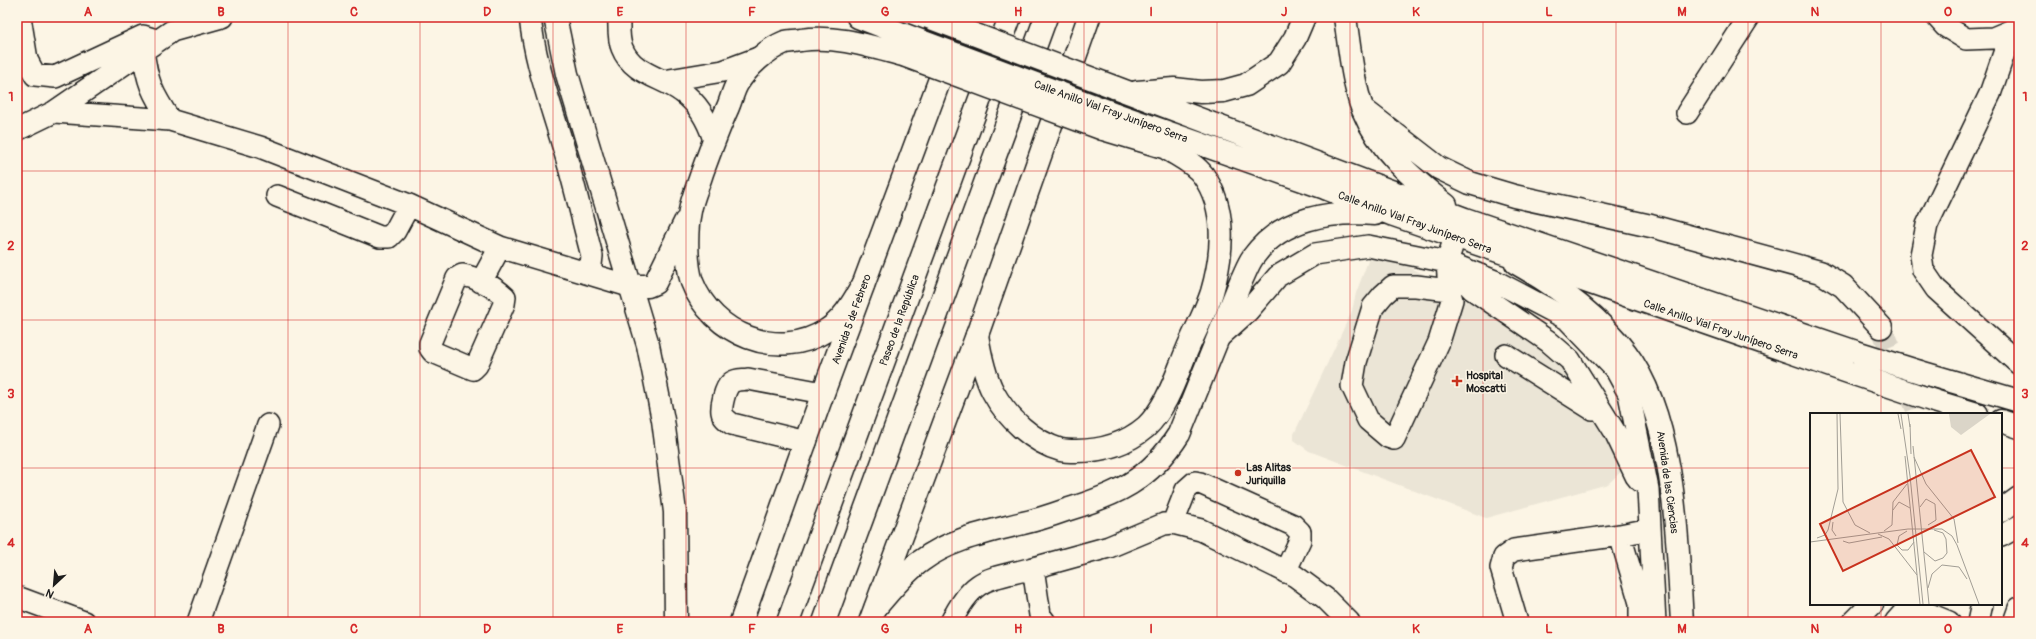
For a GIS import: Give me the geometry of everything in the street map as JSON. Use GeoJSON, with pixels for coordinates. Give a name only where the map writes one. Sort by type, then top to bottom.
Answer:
{"type":"FeatureCollection","features":[{"type":"Feature","properties":{"kind":"main road"},"geometry":{"type":"LineString","coordinates":[[555,17],[567,74],[629,286],[648,344],[664,428],[675,512],[676,622]]}},
{"type":"Feature","properties":{"kind":"main road","name":"Calle Anillo Vial Fray Junípero Serra"},"geometry":{"type":"LineString","coordinates":[[858,17],[908,47],[1108,121],[1325,188],[1391,214],[1460,228],[1491,249],[1854,374],[1974,413]]}},
{"type":"Feature","properties":{"kind":"main road","name":"Calle Anillo Vial Fray Junípero Serra"},"geometry":{"type":"LineString","coordinates":[[928,17],[1122,89],[1460,228],[1920,372],[2019,401]]}},
{"type":"Feature","properties":{"kind":"main road","name":"Avenida 5 de Febrero"},"geometry":{"type":"LineString","coordinates":[[742,622],[823,393],[963,17]]}},
{"type":"Feature","properties":{"kind":"main road","name":"Paseo de la República"},"geometry":{"type":"LineString","coordinates":[[788,622],[1010,17]]}},
{"type":"Feature","properties":{"kind":"main road"},"geometry":{"type":"LineString","coordinates":[[824,622],[1046,17]]}},
{"type":"Feature","properties":{"kind":"main road"},"geometry":{"type":"LineString","coordinates":[[873,614],[976,334],[1089,17]]}},
{"type":"Feature","properties":{"kind":"main road"},"geometry":{"type":"LineString","coordinates":[[1122,89],[1174,89],[1201,92],[1224,91],[1246,85],[1279,63],[1295,38],[1304,17]]}},
{"type":"Feature","properties":{"kind":"main road"},"geometry":{"type":"LineString","coordinates":[[1345,17],[1354,72],[1363,109],[1385,150],[1425,189],[1460,228]]}},
{"type":"Feature","properties":{"kind":"main road"},"geometry":{"type":"LineString","coordinates":[[629,286],[648,286],[655,283],[690,212],[714,140],[737,84],[758,58],[786,42],[820,37],[860,43],[908,47]]}},
{"type":"Feature","properties":{"kind":"main road"},"geometry":{"type":"LineString","coordinates":[[1363,109],[1439,168],[1470,183],[1514,196],[1651,226],[1820,272],[1844,286],[1881,327]]}},
{"type":"Feature","properties":{"kind":"main road"},"geometry":{"type":"LineString","coordinates":[[976,334],[982,363],[994,393],[1014,420],[1034,438],[1062,451],[1095,451],[1122,443],[1146,427],[1164,404],[1212,292],[1221,243],[1219,218],[1211,188],[1202,174],[1191,164],[1166,148],[1108,121]]}},
{"type":"Feature","properties":{"kind":"main road"},"geometry":{"type":"LineString","coordinates":[[1166,148],[1325,188]]}},
{"type":"Feature","properties":{"kind":"main road"},"geometry":{"type":"LineString","coordinates":[[690,212],[688,263],[692,281],[699,297],[710,312],[723,325],[739,335],[756,341],[775,344],[811,338],[827,330],[849,310],[863,285]]}},
{"type":"Feature","properties":{"kind":"main road"},"geometry":{"type":"LineString","coordinates":[[873,614],[921,561],[951,545],[985,532],[1025,523],[1103,499],[1129,486],[1167,453],[1179,434],[1240,281],[1253,258],[1266,242],[1285,228],[1311,217],[1350,212],[1391,214]]}},
{"type":"Feature","properties":{"kind":"main road","name":"Avenida de las Ciencias"},"geometry":{"type":"LineString","coordinates":[[1491,249],[1543,278],[1574,300],[1599,323],[1626,353],[1645,386],[1662,430],[1673,507],[1682,622]]}},
{"type":"Feature","properties":{"kind":"main road"},"geometry":{"type":"LineString","coordinates":[[2002,421],[2019,427]]}},
{"type":"Feature","properties":{"kind":"main road"},"geometry":{"type":"LineString","coordinates":[[1854,622],[1871,605]]}},
{"type":"Feature","properties":{"kind":"main road"},"geometry":{"type":"LineString","coordinates":[[1896,622],[1911,605]]}},
{"type":"Feature","properties":{"kind":"street"},"geometry":{"type":"LineString","coordinates":[[20,17],[27,60],[35,74],[55,77],[142,36],[163,35],[222,17]]}},
{"type":"Feature","properties":{"kind":"street"},"geometry":{"type":"LineString","coordinates":[[530,17],[533,46],[545,90],[565,152],[592,256],[590,273]]}},
{"type":"Feature","properties":{"kind":"street"},"geometry":{"type":"LineString","coordinates":[[619,17],[621,46],[625,54],[637,68],[682,92],[698,106],[709,125],[714,140]]}},
{"type":"Feature","properties":{"kind":"street"},"geometry":{"type":"LineString","coordinates":[[1687,113],[1749,17]]}},
{"type":"Feature","properties":{"kind":"street"},"geometry":{"type":"LineString","coordinates":[[1936,17],[1945,26],[1966,39],[1993,38],[2015,25]]}},
{"type":"Feature","properties":{"kind":"street"},"geometry":{"type":"LineString","coordinates":[[2015,25],[1990,94],[1926,224],[1921,255],[1923,270],[1936,289],[2019,364]]}},
{"type":"Feature","properties":{"kind":"street"},"geometry":{"type":"LineString","coordinates":[[17,130],[54,112],[163,35]]}},
{"type":"Feature","properties":{"kind":"street"},"geometry":{"type":"LineString","coordinates":[[163,35],[147,77],[156,99],[170,120]]}},
{"type":"Feature","properties":{"kind":"street"},"geometry":{"type":"LineString","coordinates":[[663,81],[724,71],[758,58]]}},
{"type":"Feature","properties":{"kind":"street"},"geometry":{"type":"LineString","coordinates":[[54,112],[170,120],[260,147],[409,205],[500,247],[629,286]]}},
{"type":"Feature","properties":{"kind":"street"},"geometry":{"type":"LineString","coordinates":[[277,196],[380,237],[389,237],[395,231],[409,205]]}},
{"type":"Feature","properties":{"kind":"street"},"geometry":{"type":"LineString","coordinates":[[1449,290],[1416,286],[1393,286],[1383,295],[1374,307],[1358,355],[1352,386],[1368,420],[1388,437],[1394,439],[1439,342],[1452,300],[1449,290],[1447,262],[1460,228]]}},
{"type":"Feature","properties":{"kind":"street"},"geometry":{"type":"LineString","coordinates":[[1218,338],[1248,311],[1278,276],[1315,254],[1368,246],[1447,262],[1497,282],[1567,319],[1616,370],[1629,394],[1648,489],[1655,622]]}},
{"type":"Feature","properties":{"kind":"street"},"geometry":{"type":"LineString","coordinates":[[481,282],[500,247]]}},
{"type":"Feature","properties":{"kind":"street"},"geometry":{"type":"LineString","coordinates":[[1447,262],[1472,289],[1548,341],[1570,360],[1606,412],[1636,476],[1648,489]]}},
{"type":"Feature","properties":{"kind":"street"},"geometry":{"type":"LineString","coordinates":[[1506,355],[1592,409],[1606,412],[1631,406]]}},
{"type":"Feature","properties":{"kind":"street"},"geometry":{"type":"LineString","coordinates":[[806,442],[732,424],[725,419],[722,411],[726,391],[730,384],[738,380],[748,379],[823,393]]}},
{"type":"Feature","properties":{"kind":"street"},"geometry":{"type":"LineString","coordinates":[[198,622],[268,425]]}},
{"type":"Feature","properties":{"kind":"street"},"geometry":{"type":"LineString","coordinates":[[1173,523],[1186,490],[1195,482],[1200,483],[1294,525],[1300,532],[1300,540],[1286,572]]}},
{"type":"Feature","properties":{"kind":"street"},"geometry":{"type":"LineString","coordinates":[[952,622],[970,591],[984,581],[1109,547],[1164,524],[1173,523],[1201,530],[1295,576],[1325,598],[1349,622]]}},
{"type":"Feature","properties":{"kind":"street"},"geometry":{"type":"LineString","coordinates":[[2002,535],[2019,526]]}},
{"type":"Feature","properties":{"kind":"street"},"geometry":{"type":"LineString","coordinates":[[1517,622],[1501,568],[1504,557],[1514,550],[1620,535],[1650,529]]}},
{"type":"Feature","properties":{"kind":"street"},"geometry":{"type":"LineString","coordinates":[[1620,535],[1640,603],[1640,622]]}},
{"type":"Feature","properties":{"kind":"street"},"geometry":{"type":"LineString","coordinates":[[1033,568],[1040,615],[1045,622]]}},
{"type":"Feature","properties":{"kind":"street"},"geometry":{"type":"LineString","coordinates":[[1660,622],[1679,581]]}},
{"type":"Feature","properties":{"kind":"street"},"geometry":{"type":"LineString","coordinates":[[17,597],[84,622]]}},
{"type":"Feature","properties":{"kind":"street"},"geometry":{"type":"LineString","coordinates":[[1911,605],[1949,622]]}},
{"type":"Feature","properties":{"kind":"street"},"geometry":{"type":"LineString","coordinates":[[1978,622],[1982,605]]}},
{"type":"Feature","properties":{"kind":"street"},"geometry":{"type":"LineString","coordinates":[[2014,622],[2019,608]]}},
{"type":"Feature","properties":{"kind":"shaded area","name":"Hospital Moscatti"},"geometry":{"type":"Polygon","coordinates":[[[1371,253],[1387,256],[1449,287],[1500,317],[1548,331],[1574,349],[1617,414],[1630,463],[1608,484],[1486,518],[1309,451],[1294,440],[1294,434],[1352,311],[1356,293],[1371,253]]]}},
{"type":"Feature","properties":{"kind":"tunnel"},"geometry":{"type":"LineString","coordinates":[[1881,327],[1919,413]]}},
{"type":"Feature","properties":{"kind":"place","name":"Hospital Moscatti"},"geometry":{"type":"Point","coordinates":[1457,381]}},
{"type":"Feature","properties":{"kind":"place","name":"Las Alitas Juriquilla"},"geometry":{"type":"Point","coordinates":[1238,473]}}]}
